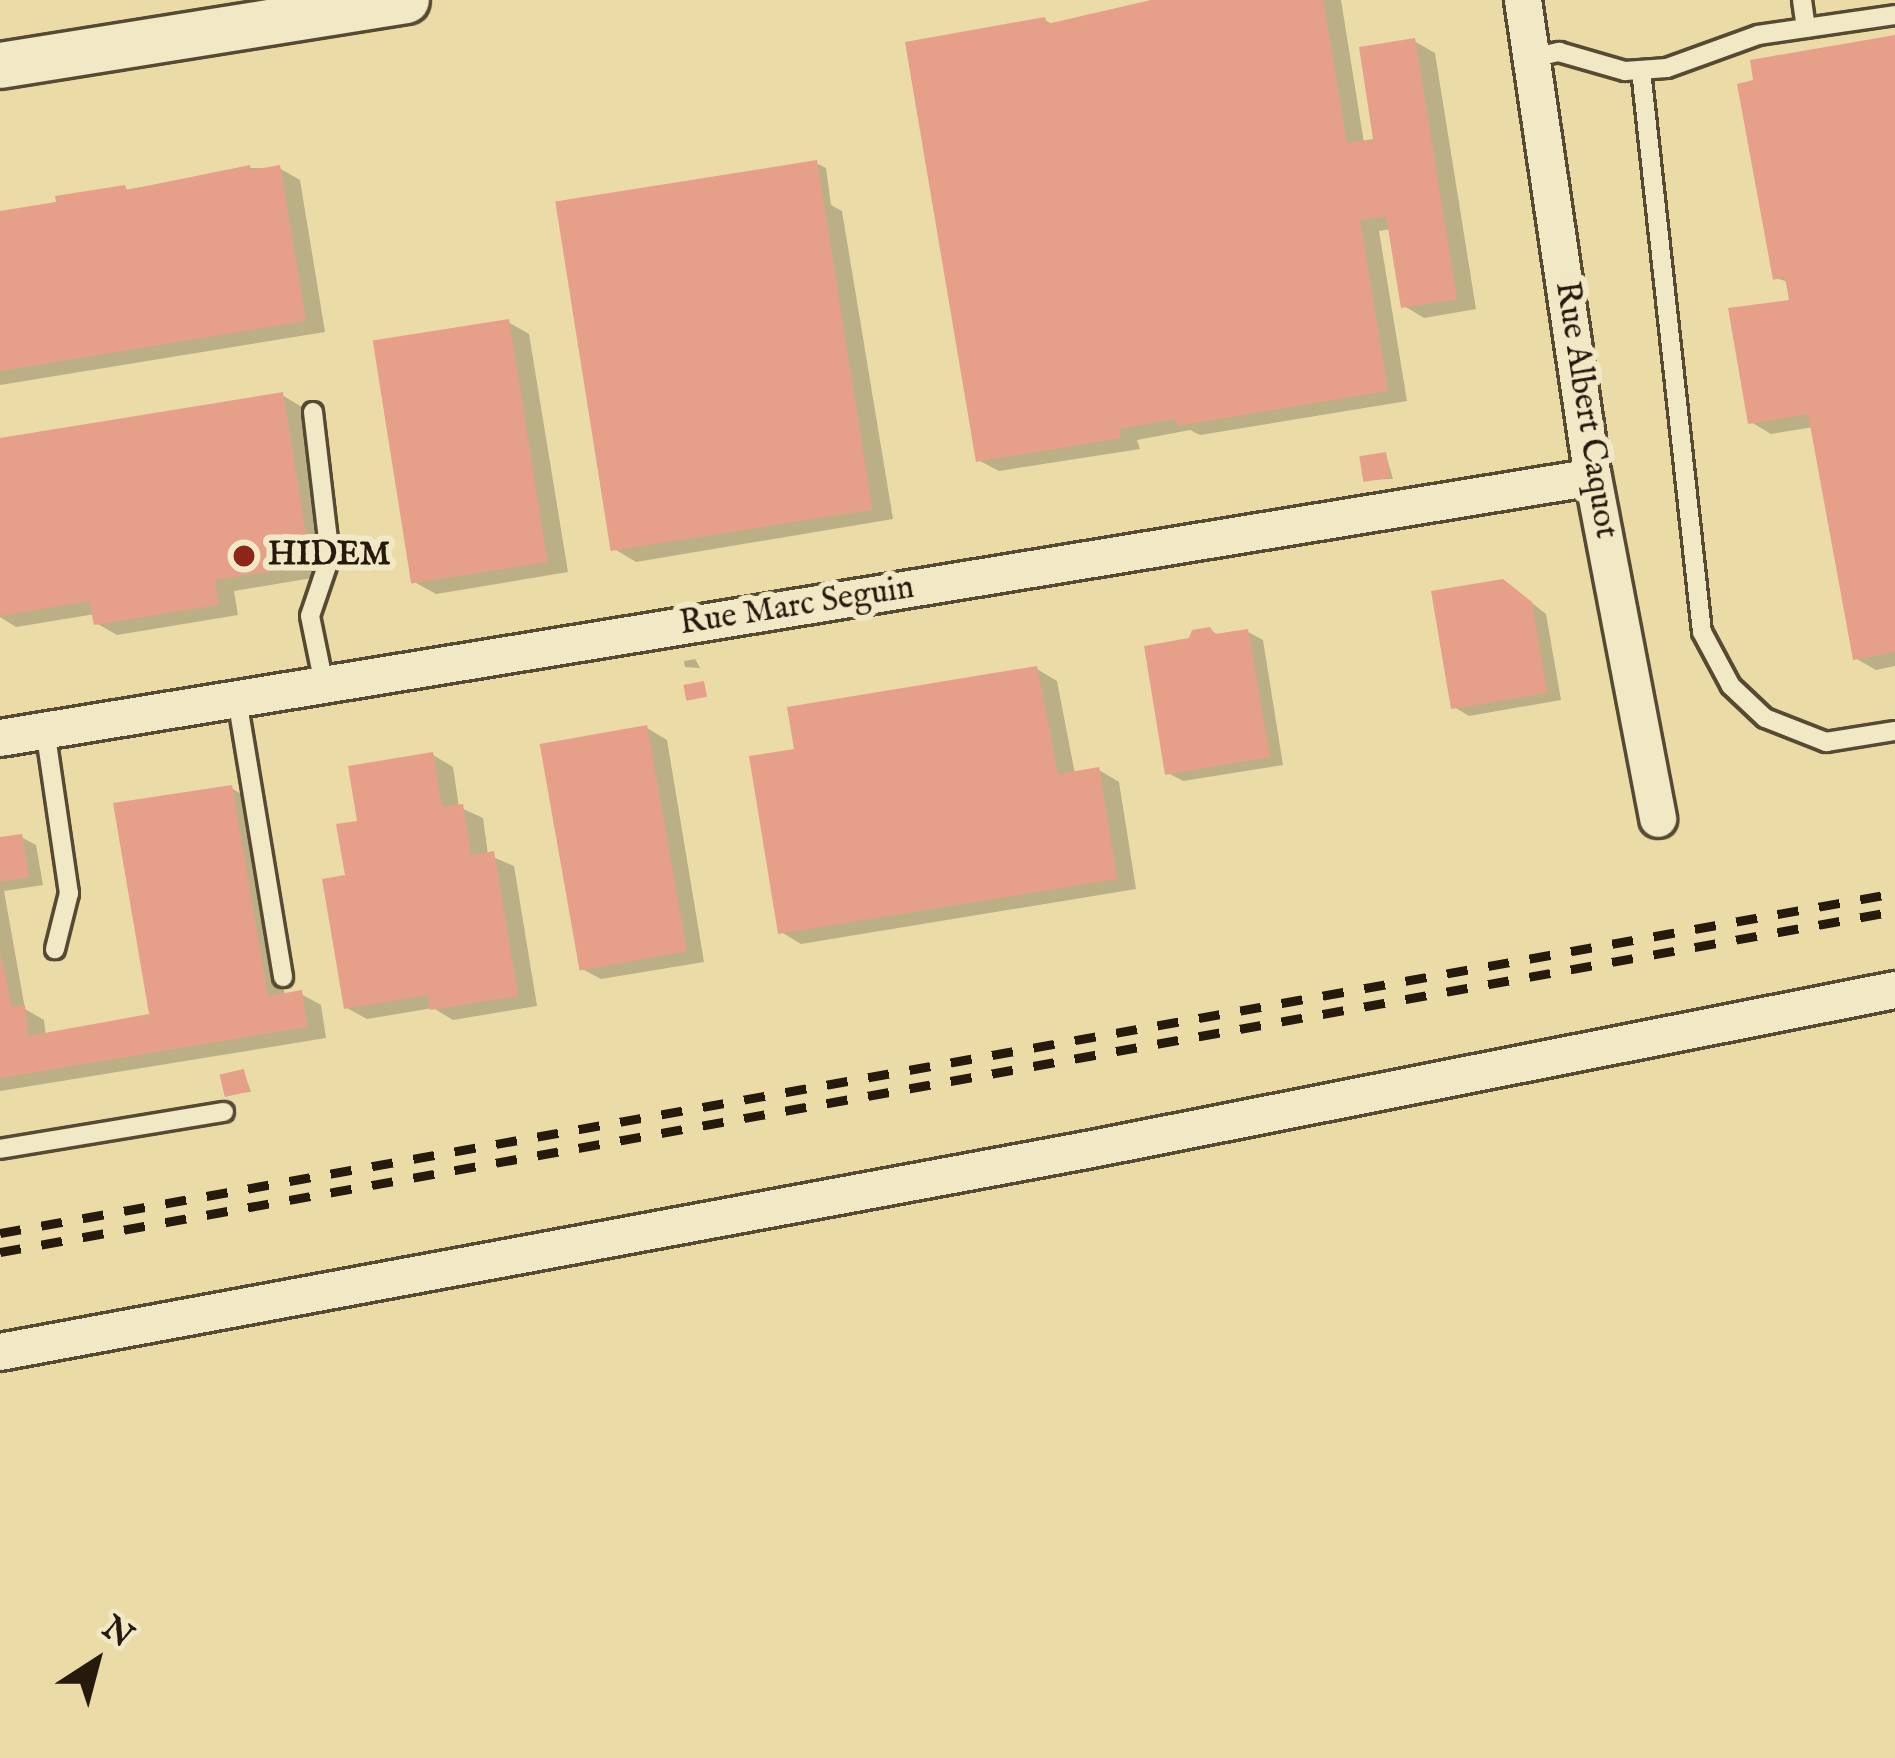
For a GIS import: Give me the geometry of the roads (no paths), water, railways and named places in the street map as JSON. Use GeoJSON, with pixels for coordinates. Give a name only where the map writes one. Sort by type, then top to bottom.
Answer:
{"type":"FeatureCollection","features":[{"type":"Feature","properties":{"kind":"street"},"geometry":{"type":"LineString","coordinates":[[0,65],[406,0]]}},
{"type":"Feature","properties":{"kind":"street","name":"Rue Albert Caquot"},"geometry":{"type":"LineString","coordinates":[[1523,0],[1593,477],[1658,819]]}},
{"type":"Feature","properties":{"kind":"street","name":"Rue Marc Seguin"},"geometry":{"type":"LineString","coordinates":[[0,736],[1593,477]]}},
{"type":"Feature","properties":{"kind":"street"},"geometry":{"type":"LineString","coordinates":[[0,1352],[1092,1149],[1895,990]]}},
{"type":"Feature","properties":{"kind":"lane"},"geometry":{"type":"LineString","coordinates":[[1802,0],[1806,28]]}},
{"type":"Feature","properties":{"kind":"lane"},"geometry":{"type":"LineString","coordinates":[[1532,58],[1559,52],[1625,71],[1667,68],[1758,35],[1895,15]]}},
{"type":"Feature","properties":{"kind":"lane"},"geometry":{"type":"LineString","coordinates":[[1641,70],[1702,632],[1731,686],[1765,718],[1826,742],[1895,731]]}},
{"type":"Feature","properties":{"kind":"lane"},"geometry":{"type":"LineString","coordinates":[[313,412],[330,557],[310,616],[324,684]]}},
{"type":"Feature","properties":{"kind":"lane"},"geometry":{"type":"LineString","coordinates":[[237,700],[283,977]]}},
{"type":"Feature","properties":{"kind":"lane"},"geometry":{"type":"LineString","coordinates":[[45,730],[69,892],[55,949]]}},
{"type":"Feature","properties":{"kind":"lane"},"geometry":{"type":"LineString","coordinates":[[0,1149],[224,1112]]}},
{"type":"Feature","properties":{"kind":"railway"},"geometry":{"type":"LineString","coordinates":[[0,1233],[1895,893]]}},
{"type":"Feature","properties":{"kind":"railway"},"geometry":{"type":"LineString","coordinates":[[0,1252],[1895,911]]}},
{"type":"Feature","properties":{"kind":"place","name":"HIDEM"},"geometry":{"type":"Point","coordinates":[244,556]}}]}
